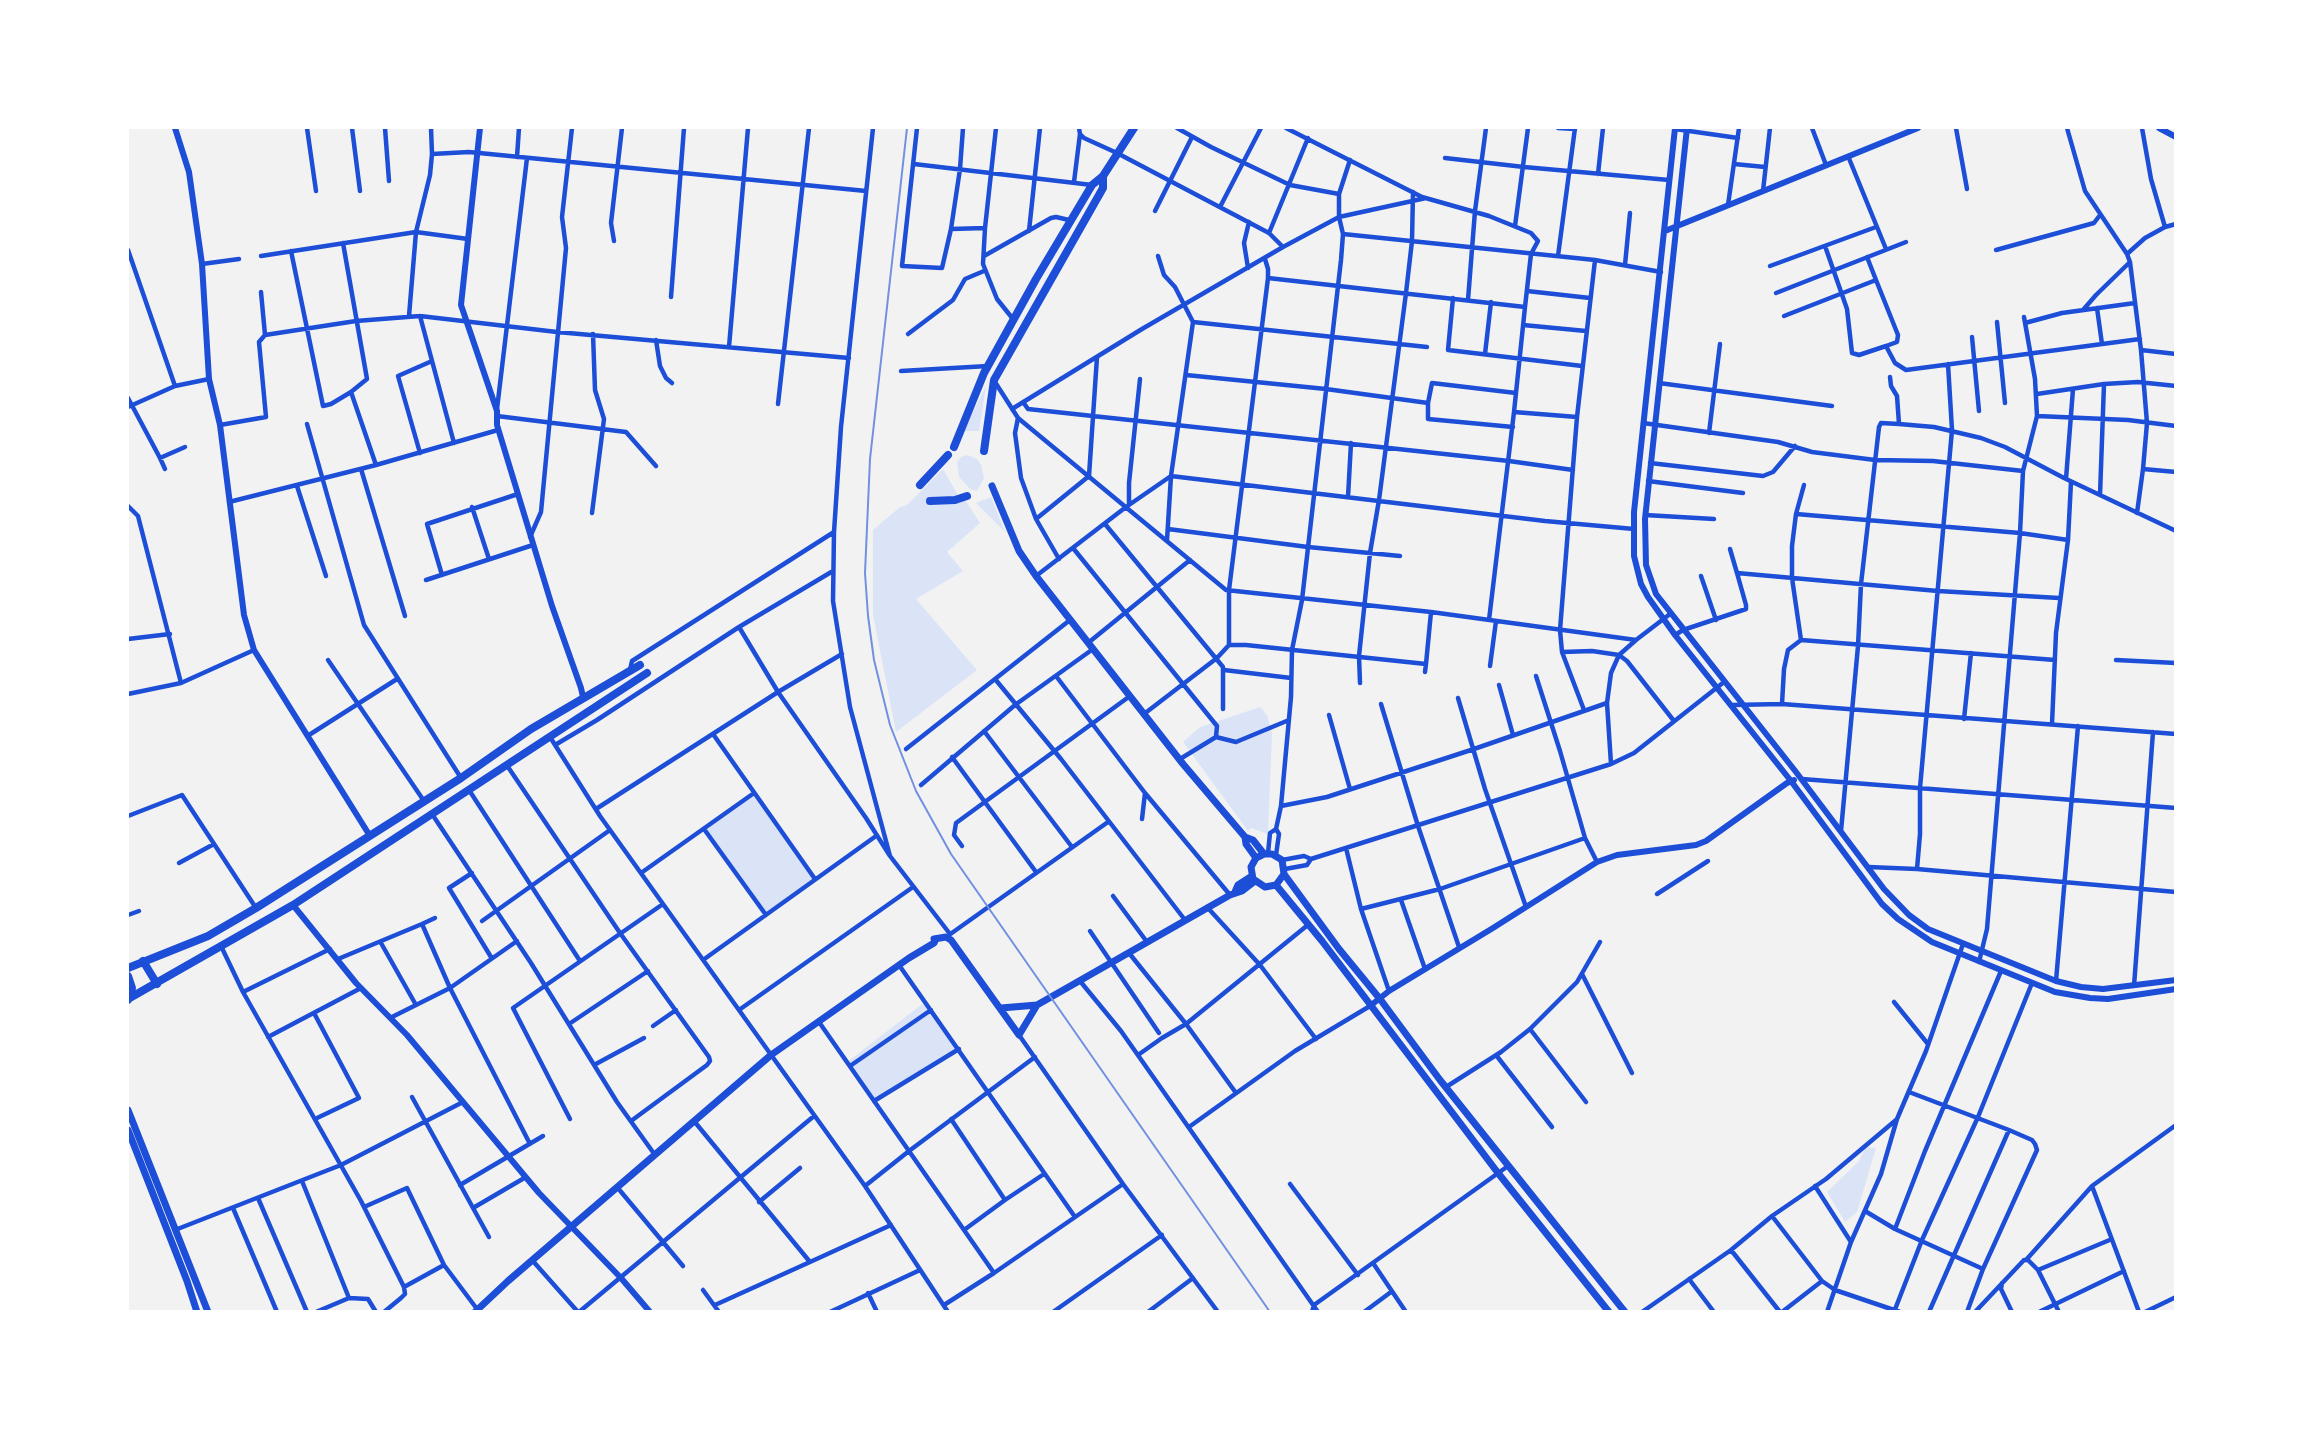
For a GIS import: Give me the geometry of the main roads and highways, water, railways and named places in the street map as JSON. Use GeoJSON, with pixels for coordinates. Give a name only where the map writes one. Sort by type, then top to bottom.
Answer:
{"type":"FeatureCollection","features":[{"type":"Feature","properties":{"kind":"main road"},"geometry":{"type":"LineString","coordinates":[[954,447],[986,370],[1069,220],[1092,185],[1103,176],[1134,128]]}},
{"type":"Feature","properties":{"kind":"main road"},"geometry":{"type":"LineString","coordinates":[[984,451],[994,380],[1103,188],[1103,176]]}},
{"type":"Feature","properties":{"kind":"main road"},"geometry":{"type":"LineString","coordinates":[[920,485],[948,455]]}},
{"type":"Feature","properties":{"kind":"main road"},"geometry":{"type":"LineString","coordinates":[[992,486],[1019,551],[1036,576],[1180,759],[1245,837],[1253,840],[1266,853],[1279,858],[1285,872],[1339,948],[1508,1166],[1625,1311]]}},
{"type":"Feature","properties":{"kind":"main road"},"geometry":{"type":"LineString","coordinates":[[930,501],[956,500],[968,496]]}},
{"type":"Feature","properties":{"kind":"main road"},"geometry":{"type":"LineString","coordinates":[[128,968],[208,936],[256,908],[461,778],[515,740],[583,697],[640,665]]}},
{"type":"Feature","properties":{"kind":"main road"},"geometry":{"type":"LineString","coordinates":[[128,999],[293,904],[647,673]]}},
{"type":"Feature","properties":{"kind":"main road"},"geometry":{"type":"LineString","coordinates":[[1245,837],[1246,844],[1256,858]]}},
{"type":"Feature","properties":{"kind":"main road"},"geometry":{"type":"LineString","coordinates":[[1266,853],[1256,858],[1251,867],[1254,879],[1265,887],[1276,885],[1285,872]]}},
{"type":"Feature","properties":{"kind":"main road"},"geometry":{"type":"LineString","coordinates":[[1001,1008],[1037,1005],[1233,893],[1242,891],[1254,879]]}},
{"type":"Feature","properties":{"kind":"main road"},"geometry":{"type":"LineString","coordinates":[[1276,885],[1309,924],[1498,1173],[1608,1311]]}},
{"type":"Feature","properties":{"kind":"main road"},"geometry":{"type":"LineString","coordinates":[[476,1310],[771,1055],[909,958],[911,953],[931,939],[948,936],[1019,1035],[1037,1005]]}},
{"type":"Feature","properties":{"kind":"main road"},"geometry":{"type":"LineString","coordinates":[[143,962],[157,984]]}},
{"type":"Feature","properties":{"kind":"main road"},"geometry":{"type":"LineString","coordinates":[[128,976],[132,988],[128,999]]}},
{"type":"Feature","properties":{"kind":"main road"},"geometry":{"type":"LineString","coordinates":[[128,1110],[197,1311]]}},
{"type":"Feature","properties":{"kind":"main road"},"geometry":{"type":"LineString","coordinates":[[128,1130],[208,1311]]}},
{"type":"Feature","properties":{"kind":"railway"},"geometry":{"type":"LineString","coordinates":[[907,128],[870,459],[865,573],[874,660],[890,725],[916,791],[951,854],[1270,1312]]}}]}
